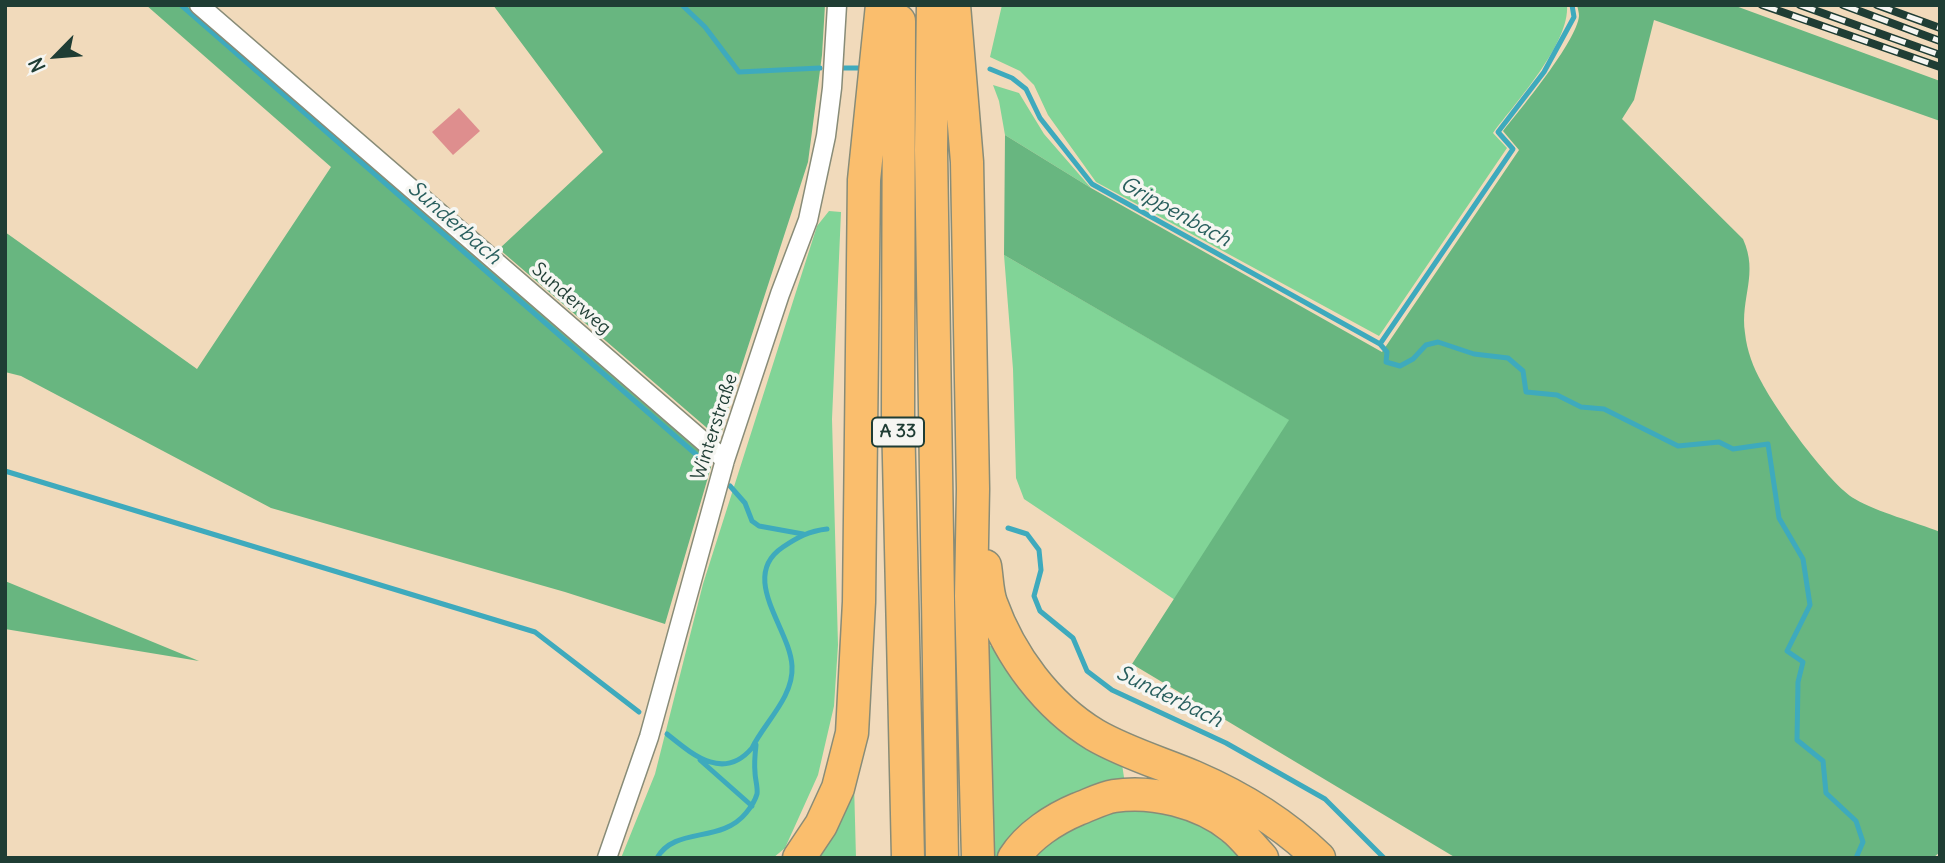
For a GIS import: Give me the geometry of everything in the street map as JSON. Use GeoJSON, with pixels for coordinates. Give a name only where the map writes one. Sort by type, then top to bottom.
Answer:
{"type":"FeatureCollection","features":[{"type":"Feature","properties":{"kind":"highway"},"geometry":{"type":"LineString","coordinates":[[799,858],[821,825],[838,788],[852,733],[859,602],[864,180],[883,5]]}},
{"type":"Feature","properties":{"kind":"highway","name":"A 33"},"geometry":{"type":"LineString","coordinates":[[899,5],[898,415],[908,858]]}},
{"type":"Feature","properties":{"kind":"highway","name":"A 33"},"geometry":{"type":"LineString","coordinates":[[933,5],[931,150],[942,858]]}},
{"type":"Feature","properties":{"kind":"highway"},"geometry":{"type":"LineString","coordinates":[[954,5],[967,162],[973,489],[971,596],[978,858]]}},
{"type":"Feature","properties":{"kind":"highway"},"geometry":{"type":"LineString","coordinates":[[973,489],[990,601],[1009,644],[1037,685],[1067,716],[1096,736],[1198,779],[1256,810],[1306,845],[1319,858]]}},
{"type":"Feature","properties":{"kind":"highway"},"geometry":{"type":"LineString","coordinates":[[1014,858],[1038,832],[1069,813],[1112,796],[1139,795],[1171,798],[1199,808],[1231,826],[1262,858]]}},
{"type":"Feature","properties":{"kind":"street","name":"Sunderweg"},"geometry":{"type":"LineString","coordinates":[[199,5],[725,460]]}},
{"type":"Feature","properties":{"kind":"street","name":"Winterstraße"},"geometry":{"type":"LineString","coordinates":[[607,858],[649,737],[725,460],[780,294],[808,220],[819,178],[832,88],[837,5]]}},
{"type":"Feature","properties":{"kind":"green space"},"geometry":{"type":"Polygon","coordinates":[[[146,5],[186,5],[710,456],[711,467],[665,624],[565,592],[271,508],[21,376],[5,372],[5,232],[197,369],[331,167],[146,5]]]}},
{"type":"Feature","properties":{"kind":"green space"},"geometry":{"type":"Polygon","coordinates":[[[493,5],[825,5],[822,55],[808,162],[722,431],[714,434],[499,249],[603,152],[493,5]]]}},
{"type":"Feature","properties":{"kind":"green space"},"geometry":{"type":"Polygon","coordinates":[[[1002,5],[1567,5],[1566,20],[1551,54],[1493,133],[1507,148],[1379,336],[1096,182],[1048,115],[1034,85],[1020,71],[990,57],[1002,5]]]}},
{"type":"Feature","properties":{"kind":"green space"},"geometry":{"type":"Polygon","coordinates":[[[1577,5],[1733,5],[1940,81],[1940,121],[1654,20],[1634,100],[1622,119],[1743,239],[1749,264],[1744,320],[1749,353],[1769,395],[1804,446],[1832,479],[1855,499],[1885,513],[1940,532],[1940,852],[1933,858],[1456,858],[1132,664],[1289,420],[1004,255],[1005,135],[1091,188],[1382,352],[1519,150],[1503,131],[1569,42],[1579,16],[1577,5]]]}},
{"type":"Feature","properties":{"kind":"green space"},"geometry":{"type":"Polygon","coordinates":[[[993,85],[1019,93],[1044,134],[1091,188],[1005,135],[999,101],[993,85]]]}},
{"type":"Feature","properties":{"kind":"green space"},"geometry":{"type":"Polygon","coordinates":[[[829,211],[841,212],[832,419],[838,645],[834,706],[818,775],[785,848],[773,858],[621,858],[655,774],[703,584],[817,226],[829,211]]]}},
{"type":"Feature","properties":{"kind":"green space"},"geometry":{"type":"Polygon","coordinates":[[[1004,255],[1290,420],[1175,600],[1024,499],[1016,478],[1013,369],[1004,255]]]}},
{"type":"Feature","properties":{"kind":"green space"},"geometry":{"type":"Polygon","coordinates":[[[5,581],[199,661],[5,629],[5,581]]]}},
{"type":"Feature","properties":{"kind":"green space"},"geometry":{"type":"Polygon","coordinates":[[[987,644],[997,649],[1122,764],[1125,784],[1002,858],[993,858],[987,644]]]}},
{"type":"Feature","properties":{"kind":"green space"},"geometry":{"type":"Polygon","coordinates":[[[854,783],[856,858],[814,858],[854,783]]]}},
{"type":"Feature","properties":{"kind":"green space"},"geometry":{"type":"Polygon","coordinates":[[[1140,808],[1171,814],[1195,823],[1218,837],[1241,858],[1033,858],[1069,828],[1109,812],[1140,808]]]}},
{"type":"Feature","properties":{"kind":"building"},"geometry":{"type":"Polygon","coordinates":[[[459,108],[480,131],[453,155],[432,132],[459,108]]]}},
{"type":"Feature","properties":{"kind":"waterway","name":"Sunderbach"},"geometry":{"type":"LineString","coordinates":[[181,5],[707,464]]}},
{"type":"Feature","properties":{"kind":"waterway","name":"Grippenbach"},"geometry":{"type":"LineString","coordinates":[[682,5],[705,27],[739,72],[820,68]]}},
{"type":"Feature","properties":{"kind":"waterway","name":"Grippenbach"},"geometry":{"type":"LineString","coordinates":[[1380,344],[1513,149],[1498,132],[1544,72],[1574,17],[1572,5]]}},
{"type":"Feature","properties":{"kind":"waterway"},"geometry":{"type":"LineString","coordinates":[[842,68],[858,68]]}},
{"type":"Feature","properties":{"kind":"waterway","name":"Grippenbach"},"geometry":{"type":"LineString","coordinates":[[990,69],[1012,78],[1026,89],[1040,118],[1092,184],[1380,344],[1387,352],[1386,362],[1400,366],[1413,359],[1426,345],[1438,342],[1474,354],[1508,358],[1523,371],[1526,392],[1557,395],[1581,407],[1604,409],[1678,446],[1719,442],[1733,449],[1768,444],[1779,518],[1803,559],[1810,605],[1787,651],[1803,662],[1798,682],[1797,740],[1823,761],[1826,793],[1856,821],[1863,842],[1856,858]]}},
{"type":"Feature","properties":{"kind":"waterway","name":"Sunderbach"},"geometry":{"type":"LineString","coordinates":[[5,471],[535,632],[639,712]]}},
{"type":"Feature","properties":{"kind":"waterway","name":"Sunderbach"},"geometry":{"type":"LineString","coordinates":[[730,486],[745,503],[752,521],[759,526],[803,534]]}},
{"type":"Feature","properties":{"kind":"waterway","name":"Sunderbach"},"geometry":{"type":"LineString","coordinates":[[1008,528],[1027,534],[1039,550],[1041,570],[1034,596],[1040,611],[1073,638],[1087,671],[1112,690],[1226,743],[1325,799],[1384,858]]}},
{"type":"Feature","properties":{"kind":"waterway","name":"Sunderbach"},"geometry":{"type":"LineString","coordinates":[[667,734],[697,756],[719,764],[741,758],[752,748],[783,699],[792,666],[789,651],[770,603],[765,573],[770,559],[783,547],[804,535],[827,529]]}},
{"type":"Feature","properties":{"kind":"waterway"},"geometry":{"type":"LineString","coordinates":[[657,858],[665,848],[675,842],[724,829],[736,823],[746,813],[757,794],[756,745]]}},
{"type":"Feature","properties":{"kind":"waterway"},"geometry":{"type":"LineString","coordinates":[[700,760],[752,806]]}},
{"type":"Feature","properties":{"kind":"railway"},"geometry":{"type":"LineString","coordinates":[[1762,5],[1940,67]]}},
{"type":"Feature","properties":{"kind":"railway"},"geometry":{"type":"LineString","coordinates":[[1800,5],[1940,55]]}},
{"type":"Feature","properties":{"kind":"railway"},"geometry":{"type":"LineString","coordinates":[[1843,5],[1940,41]]}},
{"type":"Feature","properties":{"kind":"railway"},"geometry":{"type":"LineString","coordinates":[[1877,5],[1940,28]]}}]}
